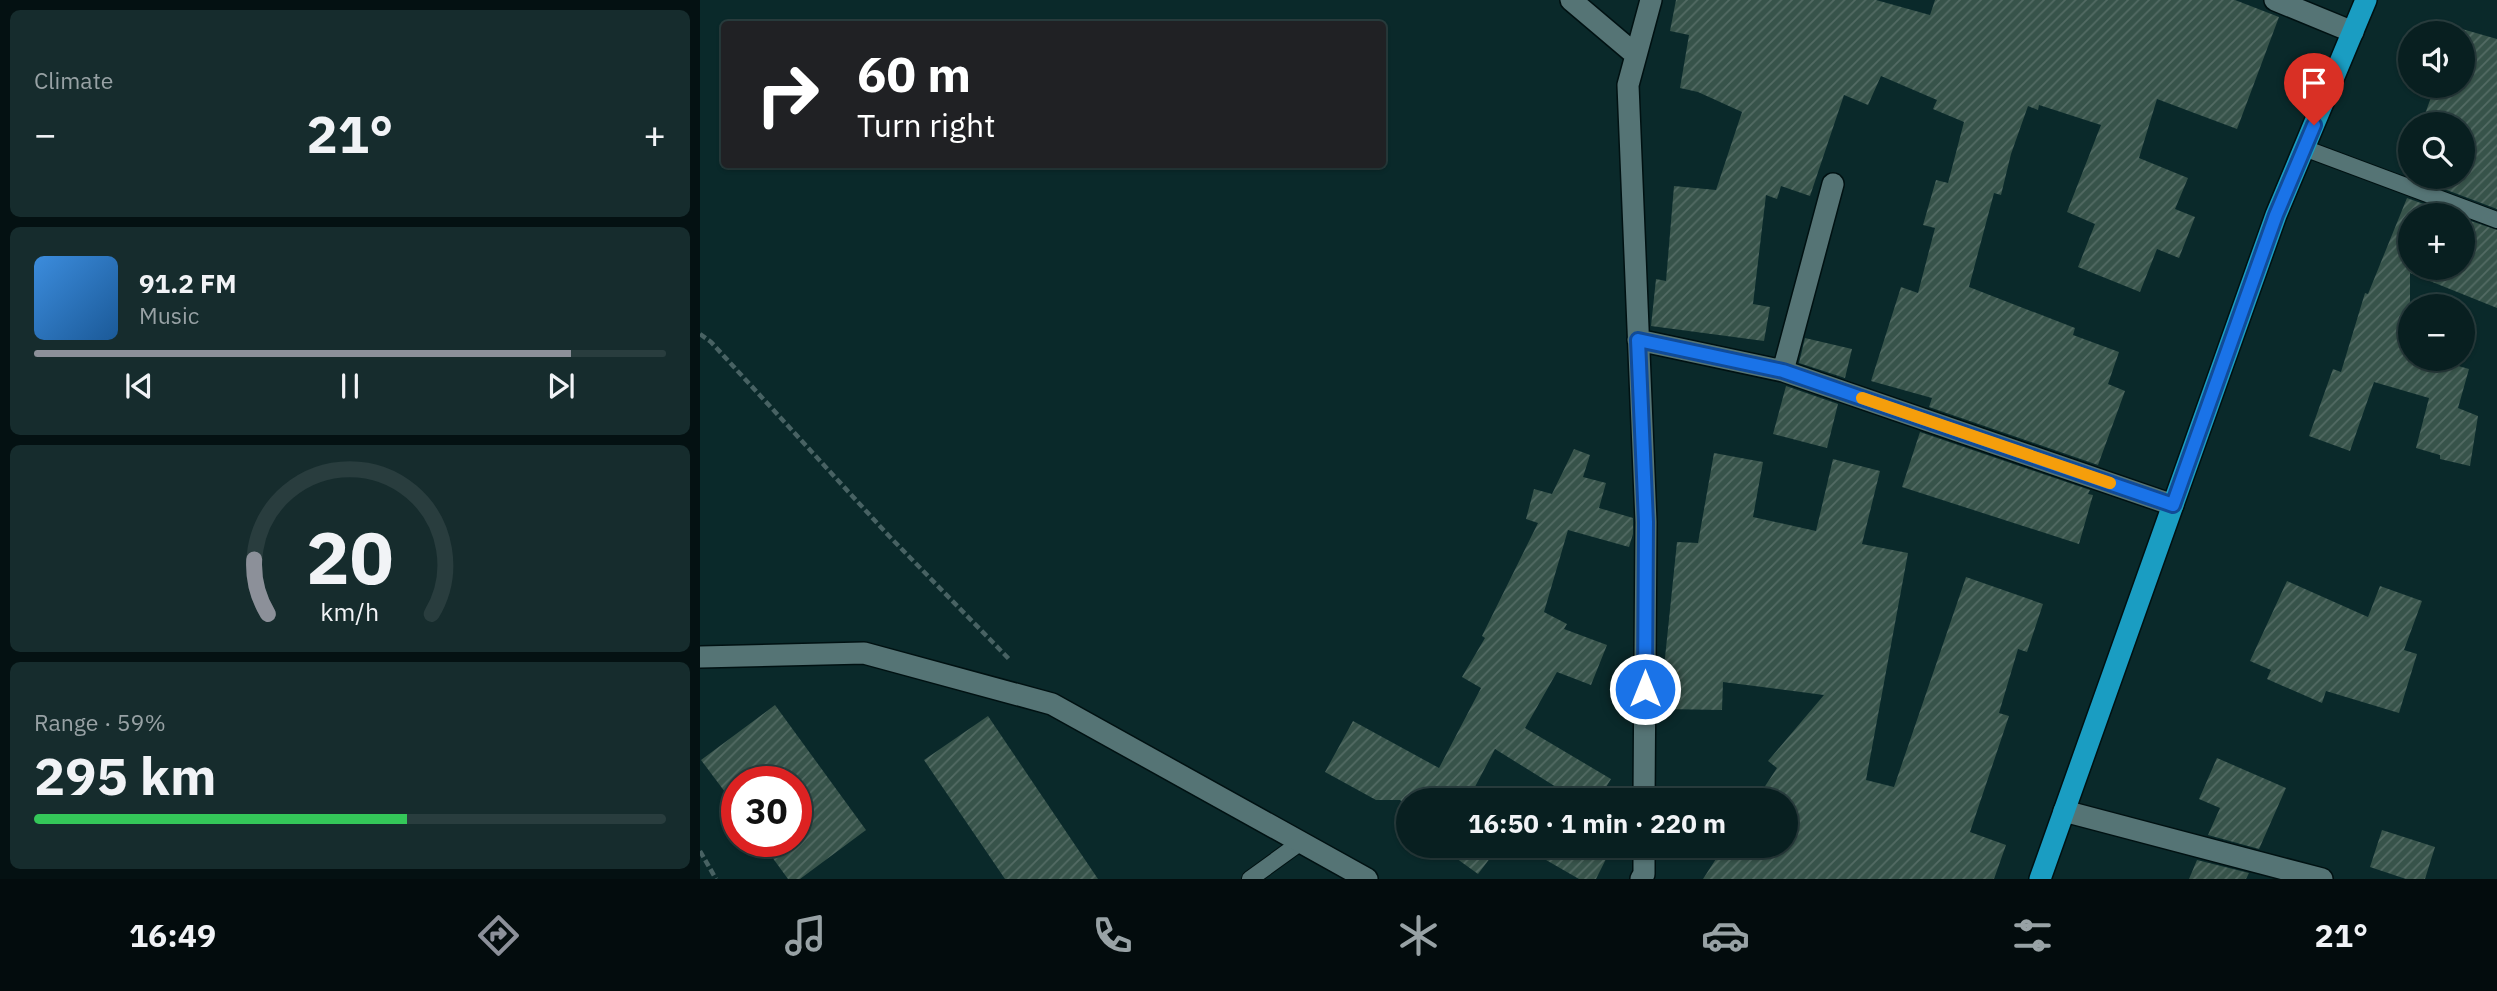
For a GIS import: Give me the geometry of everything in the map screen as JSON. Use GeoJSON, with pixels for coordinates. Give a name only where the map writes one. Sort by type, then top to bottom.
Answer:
{"type":"FeatureCollection","features":[{"type":"Feature","properties":{"kind":"highway"},"geometry":{"type":"LineString","coordinates":[[2040,879],[2276,215],[2366,0]]}},
{"type":"Feature","properties":{"kind":"street"},"geometry":{"type":"LineString","coordinates":[[1571,0],[1636,55]]}},
{"type":"Feature","properties":{"kind":"street"},"geometry":{"type":"LineString","coordinates":[[1644,788],[1646,522],[1628,85],[1651,0]]}},
{"type":"Feature","properties":{"kind":"street"},"geometry":{"type":"LineString","coordinates":[[2275,0],[2353,32]]}},
{"type":"Feature","properties":{"kind":"street"},"geometry":{"type":"LineString","coordinates":[[1783,371],[1833,184]]}},
{"type":"Feature","properties":{"kind":"street"},"geometry":{"type":"LineString","coordinates":[[1638,340],[1783,371],[2173,505]]}},
{"type":"Feature","properties":{"kind":"street"},"geometry":{"type":"LineString","coordinates":[[700,657],[864,653],[1052,704],[1367,879]]}},
{"type":"Feature","properties":{"kind":"street"},"geometry":{"type":"LineString","coordinates":[[2064,811],[2322,879]]}},
{"type":"Feature","properties":{"kind":"street"},"geometry":{"type":"LineString","coordinates":[[1641,879],[1644,858]]}},
{"type":"Feature","properties":{"kind":"lane"},"geometry":{"type":"LineString","coordinates":[[2304,148],[2497,220]]}},
{"type":"Feature","properties":{"kind":"lane"},"geometry":{"type":"LineString","coordinates":[[1250,879],[1301,842]]}},
{"type":"Feature","properties":{"kind":"path"},"geometry":{"type":"LineString","coordinates":[[700,334],[711,342],[889,536],[1014,664]]}},
{"type":"Feature","properties":{"kind":"path"},"geometry":{"type":"LineString","coordinates":[[700,851],[716,879]]}},
{"type":"Feature","properties":{"kind":"building"},"geometry":{"type":"Polygon","coordinates":[[[1676,0],[1876,0],[1930,15],[1935,0],[2235,0],[2279,17],[2237,129],[2157,99],[2139,158],[2188,178],[2175,209],[2195,217],[2179,258],[2157,249],[2140,292],[2078,267],[2095,224],[2067,212],[2101,125],[2039,105],[2038,110],[2028,106],[2011,154],[2001,195],[1994,193],[1969,287],[2075,328],[2073,335],[2119,352],[2108,384],[2125,391],[2098,465],[1929,407],[1932,398],[1871,381],[1901,287],[1918,293],[1935,228],[1923,225],[1936,180],[1948,183],[1964,122],[1933,109],[1937,100],[1881,76],[1868,105],[1844,95],[1810,196],[1781,186],[1777,199],[1766,195],[1753,304],[1770,307],[1764,341],[1651,326],[1656,279],[1666,281],[1674,186],[1716,190],[1742,112],[1698,92],[1680,88],[1689,35],[1670,31],[1676,0]]]}},
{"type":"Feature","properties":{"kind":"building"},"geometry":{"type":"Polygon","coordinates":[[[2475,33],[2497,39],[2497,209],[2444,189],[2475,189],[2475,112],[2426,112],[2431,98],[2475,98],[2475,33]]]}},
{"type":"Feature","properties":{"kind":"building"},"geometry":{"type":"Polygon","coordinates":[[[2407,198],[2421,203],[2405,203],[2407,198]]]}},
{"type":"Feature","properties":{"kind":"building"},"geometry":{"type":"Polygon","coordinates":[[[2398,220],[2398,280],[2410,280],[2410,294],[2398,294],[2398,371],[2468,371],[2458,408],[2478,416],[2470,466],[2440,459],[2440,455],[2416,448],[2429,398],[2374,382],[2350,451],[2309,436],[2333,369],[2341,372],[2365,293],[2368,294],[2398,220]]]}},
{"type":"Feature","properties":{"kind":"building"},"geometry":{"type":"Polygon","coordinates":[[[2475,222],[2497,230],[2497,308],[2475,299],[2475,294],[2462,294],[2427,280],[2475,280],[2475,222]]]}},
{"type":"Feature","properties":{"kind":"building"},"geometry":{"type":"Polygon","coordinates":[[[1805,338],[1852,349],[1845,378],[1799,363],[1805,338]]]}},
{"type":"Feature","properties":{"kind":"building"},"geometry":{"type":"Polygon","coordinates":[[[1786,386],[1838,404],[1827,448],[1773,434],[1786,386]]]}},
{"type":"Feature","properties":{"kind":"building"},"geometry":{"type":"Polygon","coordinates":[[[1920,432],[2090,490],[2088,494],[2093,495],[2079,544],[1902,487],[1920,432]]]}},
{"type":"Feature","properties":{"kind":"building"},"geometry":{"type":"Polygon","coordinates":[[[1574,449],[1590,455],[1583,477],[1606,483],[1599,508],[1633,518],[1633,534],[1629,547],[1568,530],[1544,612],[1567,624],[1564,629],[1607,645],[1591,685],[1557,672],[1525,728],[1611,779],[1605,788],[1558,788],[1495,749],[1474,788],[1396,788],[1396,800],[1376,800],[1325,772],[1353,721],[1439,768],[1481,688],[1462,677],[1485,638],[1482,636],[1538,523],[1526,519],[1534,489],[1552,494],[1574,449]]]}},
{"type":"Feature","properties":{"kind":"building"},"geometry":{"type":"Polygon","coordinates":[[[1714,453],[1763,462],[1753,517],[1816,531],[1833,459],[1880,471],[1862,544],[1908,553],[1866,780],[1894,787],[1966,577],[2043,604],[2027,652],[2018,649],[1999,713],[2009,716],[1970,832],[2006,845],[1994,879],[1703,879],[1717,858],[1798,858],[1798,788],[1764,788],[1777,768],[1768,761],[1824,695],[1723,682],[1722,710],[1663,709],[1663,677],[1677,542],[1698,543],[1714,453]]]}},
{"type":"Feature","properties":{"kind":"building"},"geometry":{"type":"Polygon","coordinates":[[[2287,581],[2368,617],[2380,586],[2422,601],[2404,650],[2417,654],[2399,713],[2326,691],[2322,703],[2267,679],[2271,670],[2250,661],[2287,581]]]}},
{"type":"Feature","properties":{"kind":"building"},"geometry":{"type":"Polygon","coordinates":[[[775,705],[866,830],[800,879],[788,879],[772,857],[812,857],[812,766],[721,766],[721,787],[701,760],[775,705]]]}},
{"type":"Feature","properties":{"kind":"building"},"geometry":{"type":"Polygon","coordinates":[[[988,716],[1098,879],[1005,879],[924,760],[988,716]]]}},
{"type":"Feature","properties":{"kind":"building"},"geometry":{"type":"Polygon","coordinates":[[[2217,758],[2286,788],[2259,849],[2208,835],[2220,808],[2199,799],[2217,758]]]}},
{"type":"Feature","properties":{"kind":"building"},"geometry":{"type":"Polygon","coordinates":[[[2382,830],[2435,847],[2425,879],[2406,879],[2370,867],[2382,830]]]}},
{"type":"Feature","properties":{"kind":"building"},"geometry":{"type":"Polygon","coordinates":[[[1456,858],[1490,858],[1478,874],[1456,858]]]}},
{"type":"Feature","properties":{"kind":"building"},"geometry":{"type":"Polygon","coordinates":[[[1543,858],[1606,858],[1596,879],[1579,879],[1543,858]]]}},
{"type":"Feature","properties":{"kind":"building"},"geometry":{"type":"Polygon","coordinates":[[[2197,860],[2249,873],[2246,879],[2189,879],[2197,860]]]}},
{"type":"Feature","properties":{"kind":"slow traffic"},"geometry":{"type":"LineString","coordinates":[[1862,398],[2110,483]]}},
{"type":"Feature","properties":{"kind":"route"},"geometry":{"type":"LineString","coordinates":[[1645,689],[1646,522],[1638,340],[1783,371],[2173,505],[2276,215],[2314,125]]}}]}
